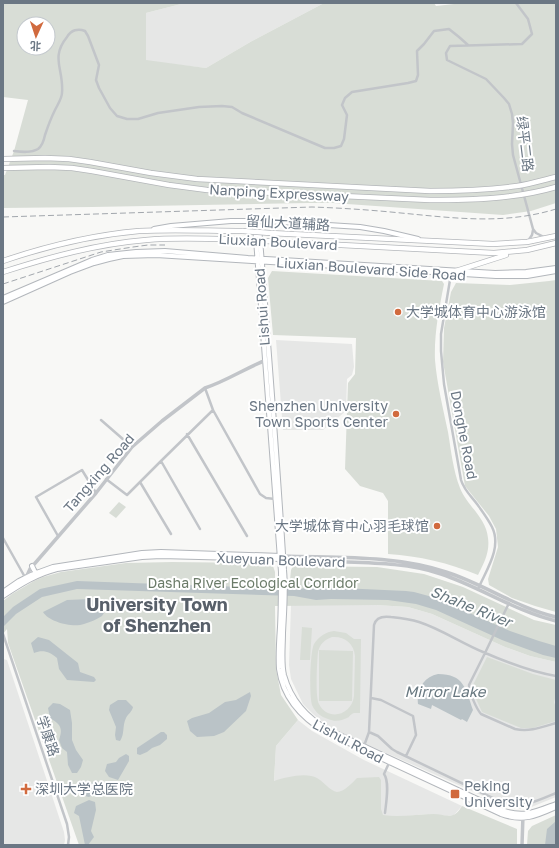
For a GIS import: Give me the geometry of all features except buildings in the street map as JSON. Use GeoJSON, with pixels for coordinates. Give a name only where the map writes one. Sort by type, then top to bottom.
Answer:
{"type":"FeatureCollection","features":[{"type":"Feature","properties":{"kind":"main road","name":"Nanping Expressway"},"geometry":{"type":"LineString","coordinates":[[3,159],[70,159],[175,177],[197,179],[430,191],[502,188],[556,177]]}},
{"type":"Feature","properties":{"kind":"main road","name":"Nanping Expressway"},"geometry":{"type":"LineString","coordinates":[[3,168],[50,167],[92,170],[169,185],[207,190],[430,200],[504,198],[556,187]]}},
{"type":"Feature","properties":{"kind":"main road","name":"留仙大道辅路"},"geometry":{"type":"LineString","coordinates":[[139,231],[238,220],[255,220],[360,227],[436,242]]}},
{"type":"Feature","properties":{"kind":"main road","name":"Lishui Road"},"geometry":{"type":"LineString","coordinates":[[255,220],[259,226],[276,499],[282,558]]}},
{"type":"Feature","properties":{"kind":"main road","name":"Liuxian Boulevard"},"geometry":{"type":"LineString","coordinates":[[3,262],[51,246],[139,231],[243,231],[493,244],[527,242],[556,236]]}},
{"type":"Feature","properties":{"kind":"main road","name":"Liuxian Boulevard"},"geometry":{"type":"LineString","coordinates":[[3,272],[48,258],[101,246],[159,239],[185,238],[247,240],[484,253],[515,252],[556,243]]}},
{"type":"Feature","properties":{"kind":"main road"},"geometry":{"type":"LineString","coordinates":[[3,298],[77,266],[108,255],[165,251],[260,260]]}},
{"type":"Feature","properties":{"kind":"main road"},"geometry":{"type":"LineString","coordinates":[[451,274],[456,271],[515,252]]}},
{"type":"Feature","properties":{"kind":"main road","name":"Liuxian Boulevard Side Road"},"geometry":{"type":"LineString","coordinates":[[3,302],[94,263],[109,258],[139,255],[517,273],[556,268]]}},
{"type":"Feature","properties":{"kind":"main road","name":"Liuxian Boulevard Side Road"},"geometry":{"type":"LineString","coordinates":[[260,260],[492,276],[538,275],[556,271]]}},
{"type":"Feature","properties":{"kind":"main road","name":"Lishui Road"},"geometry":{"type":"LineString","coordinates":[[267,360],[275,420],[283,572],[283,670],[295,700],[306,714],[334,733],[495,808],[523,816],[556,804]]}},
{"type":"Feature","properties":{"kind":"main road","name":"Xueyuan Boulevard"},"geometry":{"type":"LineString","coordinates":[[3,596],[36,573],[49,568],[151,552],[282,558]]}},
{"type":"Feature","properties":{"kind":"main road","name":"Xueyuan Boulevard"},"geometry":{"type":"LineString","coordinates":[[3,592],[25,580],[58,569],[147,556],[282,558]]}},
{"type":"Feature","properties":{"kind":"main road"},"geometry":{"type":"LineString","coordinates":[[32,566],[36,573]]}},
{"type":"Feature","properties":{"kind":"main road","name":"Lishui Road"},"geometry":{"type":"LineString","coordinates":[[283,606],[279,651],[279,669],[283,686],[293,704],[303,715],[320,729],[389,763],[509,817],[537,815],[556,807]]}},
{"type":"Feature","properties":{"kind":"street","name":"绿平二路"},"geometry":{"type":"LineString","coordinates":[[516,3],[528,19],[532,34],[522,44],[450,46],[446,53],[448,60],[486,79],[509,104],[513,123],[513,155],[533,229]]}},
{"type":"Feature","properties":{"kind":"street"},"geometry":{"type":"LineString","coordinates":[[14,151],[34,151],[42,145],[48,126],[62,95],[62,80],[58,60],[60,47],[69,33],[80,29],[85,31],[88,36],[99,65],[96,80],[99,88],[110,108],[117,116],[127,119],[138,119],[158,113],[199,107],[232,107],[242,113],[325,148],[341,146],[344,139],[347,115],[342,105],[345,98],[352,92],[408,83],[416,80],[418,75],[417,51],[434,31],[449,29],[468,45]]}},
{"type":"Feature","properties":{"kind":"street"},"geometry":{"type":"LineString","coordinates":[[533,229],[538,234],[547,238]]}},
{"type":"Feature","properties":{"kind":"street"},"geometry":{"type":"LineString","coordinates":[[527,242],[532,236],[533,229]]}},
{"type":"Feature","properties":{"kind":"street","name":"Donghe Road"},"geometry":{"type":"LineString","coordinates":[[451,274],[441,334],[444,384],[463,487],[479,507],[492,527],[495,541],[492,558],[479,587]]}},
{"type":"Feature","properties":{"kind":"street","name":"Tangxing Road"},"geometry":{"type":"LineString","coordinates":[[25,580],[32,566],[96,493],[132,447],[162,421],[205,388],[213,386],[267,360]]}},
{"type":"Feature","properties":{"kind":"street"},"geometry":{"type":"LineString","coordinates":[[205,388],[213,410],[260,494],[266,498],[276,499]]}},
{"type":"Feature","properties":{"kind":"street"},"geometry":{"type":"LineString","coordinates":[[106,479],[127,495],[187,434],[213,410]]}},
{"type":"Feature","properties":{"kind":"street"},"geometry":{"type":"LineString","coordinates":[[102,420],[132,447]]}},
{"type":"Feature","properties":{"kind":"street"},"geometry":{"type":"LineString","coordinates":[[187,434],[247,536]]}},
{"type":"Feature","properties":{"kind":"street"},"geometry":{"type":"LineString","coordinates":[[160,461],[200,529]]}},
{"type":"Feature","properties":{"kind":"street"},"geometry":{"type":"LineString","coordinates":[[58,536],[36,497],[82,470],[96,493]]}},
{"type":"Feature","properties":{"kind":"street"},"geometry":{"type":"LineString","coordinates":[[140,482],[170,534]]}},
{"type":"Feature","properties":{"kind":"street"},"geometry":{"type":"LineString","coordinates":[[3,538],[25,580]]}},
{"type":"Feature","properties":{"kind":"street","name":"Xueyuan Boulevard"},"geometry":{"type":"LineString","coordinates":[[282,558],[370,559],[420,565],[463,578],[508,603],[534,615],[556,621]]}},
{"type":"Feature","properties":{"kind":"street","name":"Xueyuan Boulevard"},"geometry":{"type":"LineString","coordinates":[[479,587],[532,610],[556,617]]}},
{"type":"Feature","properties":{"kind":"street"},"geometry":{"type":"LineString","coordinates":[[508,603],[469,686],[470,689],[481,714],[509,726],[521,730],[532,730],[556,723]]}},
{"type":"Feature","properties":{"kind":"street"},"geometry":{"type":"LineString","coordinates":[[364,747],[369,732],[374,622],[379,618],[404,618],[418,622],[517,666],[556,676]]}},
{"type":"Feature","properties":{"kind":"street","name":"学康路"},"geometry":{"type":"LineString","coordinates":[[3,634],[4,644],[67,824],[69,837],[68,845]]}},
{"type":"Feature","properties":{"kind":"street"},"geometry":{"type":"LineString","coordinates":[[370,698],[381,700],[413,716],[416,735],[406,756]]}},
{"type":"Feature","properties":{"kind":"street"},"geometry":{"type":"LineString","coordinates":[[369,732],[378,736],[392,749],[503,803],[518,805],[528,804],[556,793]]}},
{"type":"Feature","properties":{"kind":"street"},"geometry":{"type":"LineString","coordinates":[[385,813],[387,784],[384,774],[389,763]]}},
{"type":"Feature","properties":{"kind":"street"},"geometry":{"type":"LineString","coordinates":[[522,845],[523,816]]}},
{"type":"Feature","properties":{"kind":"shaded area"},"geometry":{"type":"Polygon","coordinates":[[[185,3],[324,3],[252,41],[206,68],[146,61],[146,13],[185,3]]]}},
{"type":"Feature","properties":{"kind":"shaded area"},"geometry":{"type":"Polygon","coordinates":[[[276,340],[352,344],[354,367],[352,375],[347,379],[346,411],[323,430],[283,430],[276,340]]]}},
{"type":"Feature","properties":{"kind":"shaded area"},"geometry":{"type":"Polygon","coordinates":[[[291,605],[376,605],[408,607],[432,614],[505,647],[530,656],[556,662],[556,797],[529,808],[510,808],[337,731],[325,724],[303,704],[291,679],[289,665],[291,605]]]}},
{"type":"Feature","properties":{"kind":"shaded area","name":"深圳大学总医院"},"geometry":{"type":"Polygon","coordinates":[[[3,659],[7,660],[64,832],[64,845],[3,845],[3,659]]]}},
{"type":"Feature","properties":{"kind":"shaded area"},"geometry":{"type":"Polygon","coordinates":[[[298,720],[312,731],[364,760],[462,806],[454,815],[447,816],[425,814],[408,816],[375,815],[274,782],[276,746],[298,720]]]}},
{"type":"Feature","properties":{"kind":"green space"},"geometry":{"type":"Polygon","coordinates":[[[3,3],[185,3],[146,13],[146,60],[206,68],[252,41],[324,3],[434,3],[436,6],[463,3],[556,3],[556,203],[531,211],[503,215],[333,203],[3,208],[3,175],[5,175],[14,151],[28,100],[3,97],[3,3]]]}},
{"type":"Feature","properties":{"kind":"green space","name":"Shenzhen University Town Sports Center"},"geometry":{"type":"Polygon","coordinates":[[[272,271],[442,281],[444,284],[435,341],[436,369],[452,460],[460,488],[487,531],[487,553],[478,575],[434,561],[411,556],[388,554],[388,501],[383,493],[360,486],[345,469],[348,383],[355,374],[356,338],[273,335],[268,278],[272,271]]]}},
{"type":"Feature","properties":{"kind":"green space"},"geometry":{"type":"Polygon","coordinates":[[[556,280],[556,612],[512,598],[489,585],[488,579],[498,547],[496,529],[489,516],[465,486],[443,362],[444,328],[451,292],[456,283],[510,285],[556,280]]]}},
{"type":"Feature","properties":{"kind":"green space"},"geometry":{"type":"Polygon","coordinates":[[[119,502],[126,507],[116,518],[109,513],[119,502]]]}},
{"type":"Feature","properties":{"kind":"green space","name":"Dasha River Ecological Corridor"},"geometry":{"type":"Polygon","coordinates":[[[126,563],[264,563],[273,566],[275,581],[290,580],[293,566],[377,567],[424,574],[463,587],[534,620],[556,625],[556,662],[530,656],[505,647],[432,614],[408,607],[376,605],[275,606],[276,669],[281,695],[298,720],[276,746],[274,781],[284,778],[308,775],[319,779],[332,790],[340,792],[357,778],[379,777],[381,780],[381,809],[383,815],[402,816],[434,814],[451,816],[457,813],[462,806],[517,829],[517,845],[79,845],[8,643],[7,629],[3,634],[3,601],[34,581],[61,572],[126,563]]]}},
{"type":"Feature","properties":{"kind":"green space"},"geometry":{"type":"Polygon","coordinates":[[[302,627],[312,628],[310,660],[300,660],[302,627]]]}},
{"type":"Feature","properties":{"kind":"green space"},"geometry":{"type":"Polygon","coordinates":[[[325,633],[346,633],[354,639],[361,639],[360,713],[353,713],[349,717],[338,721],[333,721],[321,716],[313,708],[310,693],[310,674],[314,644],[325,633]],[[336,637],[327,639],[320,647],[318,652],[317,694],[319,704],[323,710],[328,713],[339,714],[349,708],[354,696],[355,656],[353,647],[348,641],[336,637]]]}},
{"type":"Feature","properties":{"kind":"green space"},"geometry":{"type":"Polygon","coordinates":[[[319,650],[353,651],[352,701],[319,701],[319,650]]]}},
{"type":"Feature","properties":{"kind":"green space"},"geometry":{"type":"Polygon","coordinates":[[[487,657],[533,674],[556,680],[556,695],[554,702],[556,708],[556,721],[533,728],[521,728],[482,712],[472,690],[487,657]]]}},
{"type":"Feature","properties":{"kind":"green space"},"geometry":{"type":"Polygon","coordinates":[[[556,815],[556,845],[527,845],[528,831],[532,826],[556,815]]]}},
{"type":"Feature","properties":{"kind":"water"},"geometry":{"type":"Polygon","coordinates":[[[77,581],[296,589],[319,587],[414,592],[436,598],[510,631],[556,646],[556,658],[543,655],[502,640],[436,610],[416,604],[388,600],[316,600],[294,596],[77,589],[42,597],[16,614],[3,627],[3,617],[13,607],[40,589],[77,581]]]}},
{"type":"Feature","properties":{"kind":"water"},"geometry":{"type":"Polygon","coordinates":[[[90,599],[105,603],[106,610],[102,616],[84,624],[68,625],[50,619],[43,612],[67,600],[90,599]]]}},
{"type":"Feature","properties":{"kind":"water"},"geometry":{"type":"Polygon","coordinates":[[[38,637],[49,640],[78,663],[80,672],[94,677],[96,680],[94,682],[67,680],[59,669],[57,658],[46,652],[40,651],[34,653],[31,643],[38,637]]]}},
{"type":"Feature","properties":{"kind":"water","name":"Mirror Lake"},"geometry":{"type":"Polygon","coordinates":[[[438,674],[453,677],[463,684],[473,710],[467,722],[432,705],[431,709],[418,704],[418,693],[422,684],[429,678],[438,674]]]}},
{"type":"Feature","properties":{"kind":"water"},"geometry":{"type":"Polygon","coordinates":[[[250,692],[251,696],[246,711],[224,732],[214,736],[197,737],[190,731],[187,721],[209,713],[225,702],[236,700],[250,692]]]}},
{"type":"Feature","properties":{"kind":"water"},"geometry":{"type":"Polygon","coordinates":[[[118,700],[126,700],[133,707],[125,721],[120,741],[116,740],[116,727],[109,710],[110,705],[118,700]]]}},
{"type":"Feature","properties":{"kind":"water"},"geometry":{"type":"Polygon","coordinates":[[[53,703],[60,704],[70,710],[72,740],[76,750],[83,760],[77,773],[72,773],[68,765],[67,752],[62,748],[59,740],[61,732],[60,727],[50,718],[48,708],[53,703]]]}},
{"type":"Feature","properties":{"kind":"water"},"geometry":{"type":"Polygon","coordinates":[[[161,732],[164,732],[167,735],[167,739],[160,745],[147,752],[140,755],[137,754],[137,748],[161,732]]]}},
{"type":"Feature","properties":{"kind":"water"},"geometry":{"type":"Polygon","coordinates":[[[126,754],[129,756],[129,761],[118,780],[109,777],[105,771],[107,764],[116,762],[119,758],[126,754]]]}},
{"type":"Feature","properties":{"kind":"water"},"geometry":{"type":"Polygon","coordinates":[[[95,781],[102,784],[102,789],[89,797],[81,795],[82,789],[95,781]]]}},
{"type":"Feature","properties":{"kind":"water"},"geometry":{"type":"Polygon","coordinates":[[[89,800],[95,802],[96,810],[91,831],[94,837],[88,845],[85,845],[79,816],[74,813],[76,806],[89,800]]]}},
{"type":"Feature","properties":{"kind":"water"},"geometry":{"type":"Polygon","coordinates":[[[556,821],[556,845],[545,845],[547,829],[556,821]]]}},
{"type":"Feature","properties":{"kind":"railway"},"geometry":{"type":"LineString","coordinates":[[3,217],[312,207],[460,218],[498,219],[537,214],[556,209]]}},
{"type":"Feature","properties":{"kind":"railway"},"geometry":{"type":"LineString","coordinates":[[3,284],[101,252],[148,245],[165,245]]}},
{"type":"Feature","properties":{"kind":"place","name":"大学城体育中心游泳馆"},"geometry":{"type":"Point","coordinates":[398,312]}},
{"type":"Feature","properties":{"kind":"place","name":"Shenzhen University Town Sports Center"},"geometry":{"type":"Point","coordinates":[396,414]}},
{"type":"Feature","properties":{"kind":"place","name":"大学城体育中心羽毛球馆"},"geometry":{"type":"Point","coordinates":[437,526]}},
{"type":"Feature","properties":{"kind":"place","name":"深圳大学总医院"},"geometry":{"type":"Point","coordinates":[26,789]}},
{"type":"Feature","properties":{"kind":"place","name":"Peking University"},"geometry":{"type":"Point","coordinates":[455,794]}},
{"type":"Feature","properties":{"kind":"district","name":"University Town of Shenzhen"},"geometry":{"type":"Point","coordinates":[157,615]}},
{"type":"Feature","properties":{"kind":"water label","name":"Shahe River"},"geometry":{"type":"Point","coordinates":[471,607]}}]}
